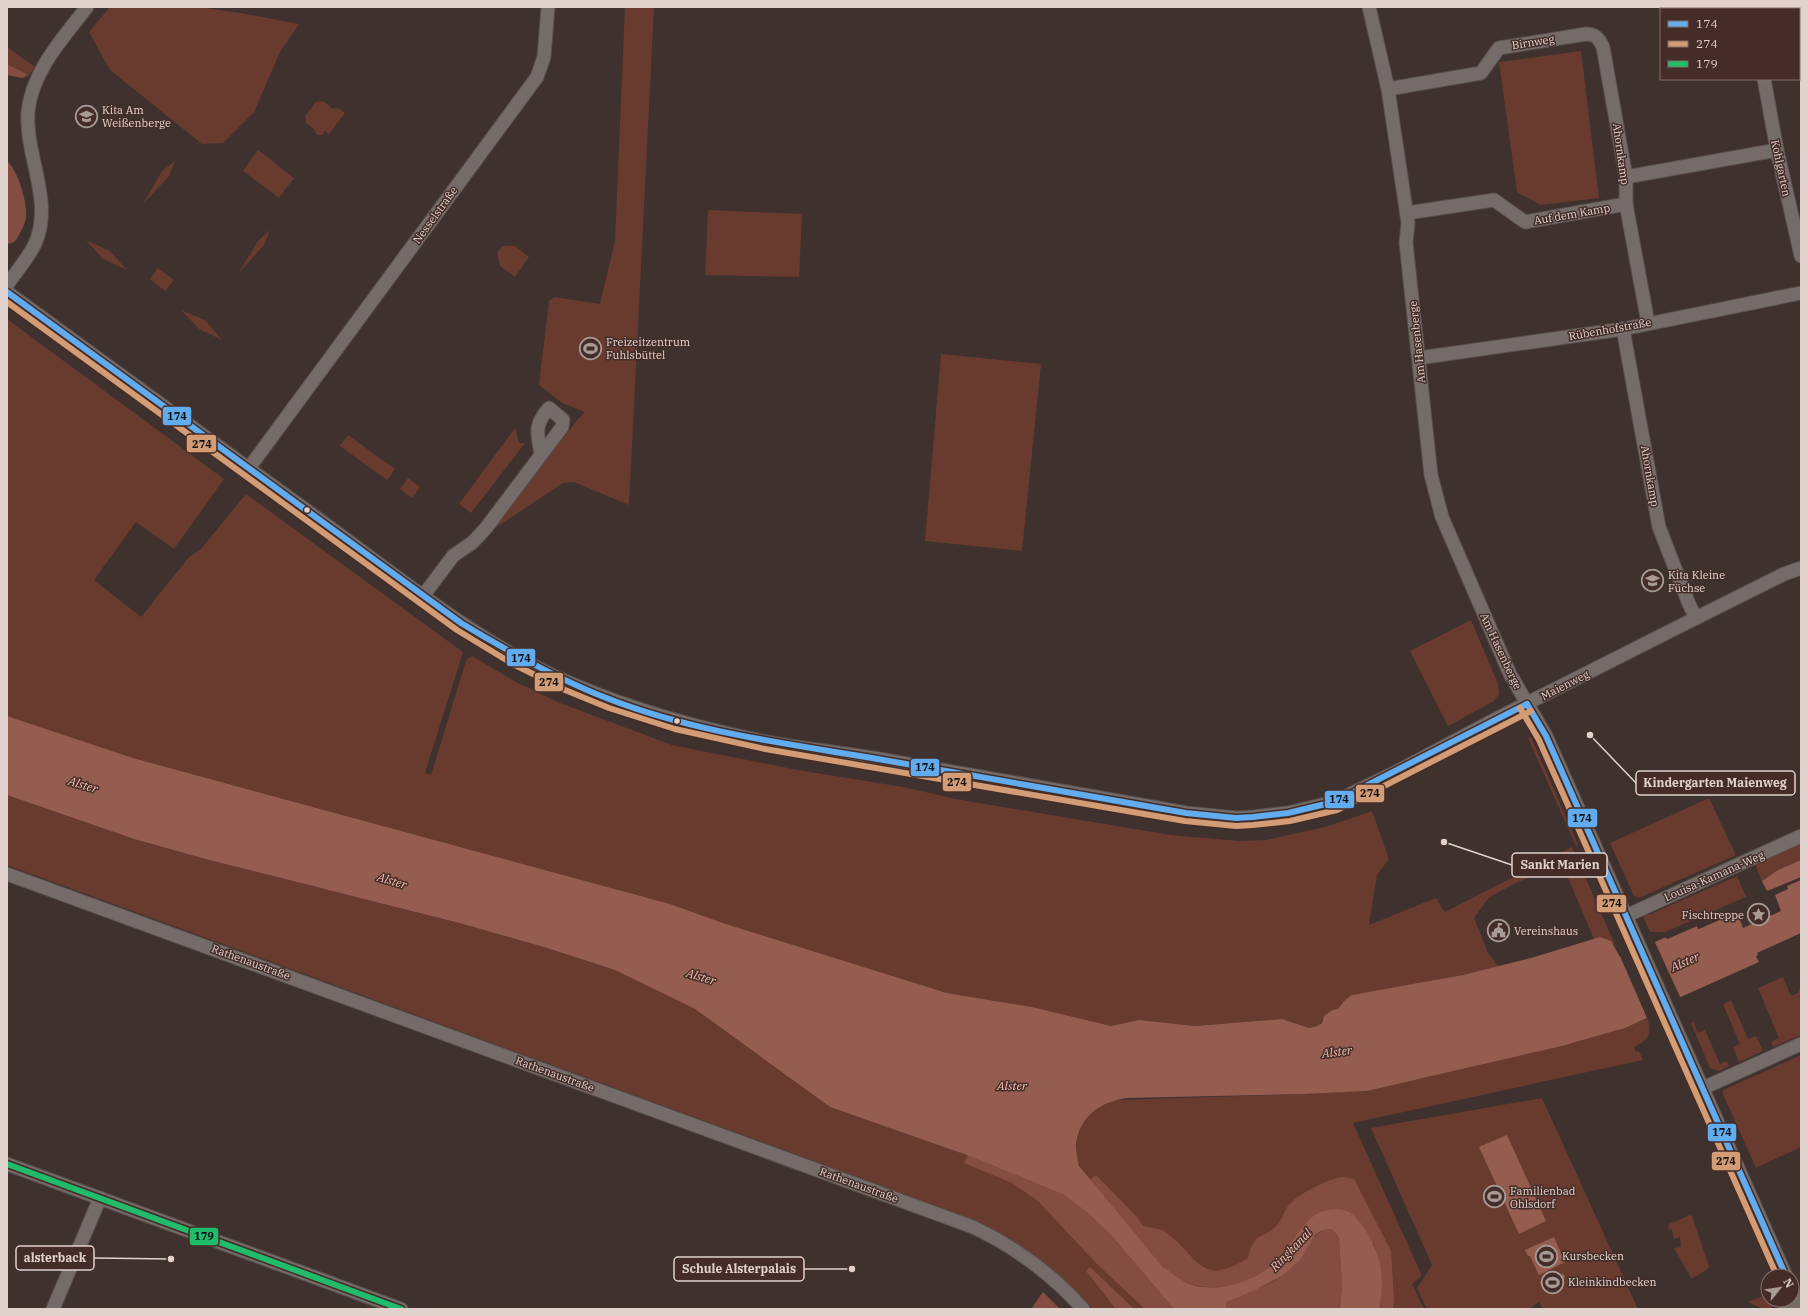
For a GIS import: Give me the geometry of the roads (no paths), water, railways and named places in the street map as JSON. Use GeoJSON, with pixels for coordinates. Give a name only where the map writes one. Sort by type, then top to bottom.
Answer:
{"type":"FeatureCollection","features":[{"type":"Feature","properties":{"kind":"street"},"geometry":{"type":"LineString","coordinates":[[7,285],[34,245],[42,216],[40,196],[29,142],[28,112],[32,94],[38,77],[47,60],[87,7]]}},
{"type":"Feature","properties":{"kind":"street","name":"Nesselstraße"},"geometry":{"type":"LineString","coordinates":[[249,468],[537,77],[544,57],[548,7]]}},
{"type":"Feature","properties":{"kind":"street","name":"Am Hasenberge"},"geometry":{"type":"LineString","coordinates":[[1369,7],[1388,89],[1407,213],[1408,223],[1406,243],[1431,475],[1442,517],[1510,674],[1546,736],[1782,1268]]}},
{"type":"Feature","properties":{"kind":"street","name":"Birnweg"},"geometry":{"type":"LineString","coordinates":[[1388,89],[1481,73],[1499,48],[1586,34],[1596,36]]}},
{"type":"Feature","properties":{"kind":"street","name":"Ahornkamp"},"geometry":{"type":"LineString","coordinates":[[1596,36],[1600,40],[1603,47],[1626,177],[1626,204],[1648,323]]}},
{"type":"Feature","properties":{"kind":"street","name":"Kohlgarten"},"geometry":{"type":"LineString","coordinates":[[1764,80],[1777,150],[1801,256]]}},
{"type":"Feature","properties":{"kind":"street"},"geometry":{"type":"LineString","coordinates":[[1626,177],[1777,150]]}},
{"type":"Feature","properties":{"kind":"street","name":"Auf dem Kamp"},"geometry":{"type":"LineString","coordinates":[[1407,213],[1494,200],[1525,222],[1626,204]]}},
{"type":"Feature","properties":{"kind":"street","name":"Maienweg"},"geometry":{"type":"LineString","coordinates":[[7,292],[153,400],[479,635],[517,657],[569,683],[611,700],[677,722],[766,742],[1219,817],[1253,817],[1288,813],[1334,802],[1378,782],[1696,618],[1784,574],[1801,568]]}},
{"type":"Feature","properties":{"kind":"street","name":"Rübenhofstraße"},"geometry":{"type":"LineString","coordinates":[[1418,358],[1623,329],[1801,294]]}},
{"type":"Feature","properties":{"kind":"street","name":"Ahornkamp"},"geometry":{"type":"LineString","coordinates":[[1623,329],[1659,527],[1688,604],[1696,618]]}},
{"type":"Feature","properties":{"kind":"street"},"geometry":{"type":"LineString","coordinates":[[423,596],[453,556],[473,542],[486,528],[541,453]]}},
{"type":"Feature","properties":{"kind":"street","name":"Louisa-Kamana-Weg"},"geometry":{"type":"LineString","coordinates":[[1626,916],[1801,836]]}},
{"type":"Feature","properties":{"kind":"street","name":"Rathenaustraße"},"geometry":{"type":"LineString","coordinates":[[7,874],[973,1227],[998,1239],[1044,1270],[1083,1309]]}},
{"type":"Feature","properties":{"kind":"street"},"geometry":{"type":"LineString","coordinates":[[1703,1088],[1801,1044]]}},
{"type":"Feature","properties":{"kind":"street"},"geometry":{"type":"LineString","coordinates":[[7,1164],[100,1198],[373,1304],[401,1309]]}},
{"type":"Feature","properties":{"kind":"street"},"geometry":{"type":"LineString","coordinates":[[53,1309],[100,1198]]}},
{"type":"Feature","properties":{"kind":"water","name":"Alster"},"geometry":{"type":"Polygon","coordinates":[[[7,716],[133,758],[670,904],[723,923],[947,993],[1032,1007],[1111,1026],[1139,1020],[1195,1026],[1282,1019],[1309,1028],[1322,1023],[1324,1016],[1332,1010],[1338,1009],[1345,1000],[1352,995],[1463,975],[1531,958],[1600,937],[1611,941],[1620,957],[1666,937],[1667,939],[1697,926],[1699,929],[1737,912],[1743,928],[1781,911],[1775,895],[1788,889],[1787,886],[1801,880],[1801,933],[1757,953],[1758,955],[1756,956],[1759,962],[1645,1013],[1647,1018],[1625,1028],[1562,1046],[1367,1091],[1126,1098],[1100,1107],[1092,1112],[1081,1126],[1076,1145],[1079,1166],[1162,1266],[1182,1280],[1196,1286],[1219,1287],[1242,1282],[1264,1272],[1281,1257],[1310,1219],[1321,1212],[1334,1209],[1347,1211],[1358,1220],[1368,1234],[1376,1250],[1380,1264],[1382,1286],[1379,1309],[1340,1309],[1342,1284],[1339,1238],[1333,1230],[1329,1229],[1321,1231],[1315,1235],[1300,1260],[1282,1276],[1255,1290],[1226,1302],[1228,1309],[1174,1309],[1112,1236],[1088,1213],[1064,1195],[975,1158],[830,1107],[695,1009],[615,970],[547,948],[463,924],[209,860],[134,839],[7,795],[7,716]]]}},
{"type":"Feature","properties":{"kind":"water"},"geometry":{"type":"Polygon","coordinates":[[[1801,860],[1801,877],[1767,891],[1762,881],[1778,870],[1801,860]]]}},
{"type":"Feature","properties":{"kind":"water"},"geometry":{"type":"Polygon","coordinates":[[[1507,1135],[1546,1221],[1519,1234],[1479,1147],[1507,1135]]]}},
{"type":"Feature","properties":{"kind":"water","name":"Kursbecken"},"geometry":{"type":"Polygon","coordinates":[[[1554,1237],[1565,1262],[1539,1275],[1530,1256],[1528,1256],[1525,1250],[1554,1237]]]}},
{"type":"Feature","properties":{"kind":"water","name":"Kleinkindbecken"},"geometry":{"type":"Polygon","coordinates":[[[1562,1273],[1565,1276],[1561,1288],[1556,1290],[1550,1287],[1543,1289],[1540,1282],[1550,1277],[1560,1277],[1562,1273]]]}},
{"type":"Feature","properties":{"kind":"place","name":"Kita Am Weißenberge"},"geometry":{"type":"Point","coordinates":[87,116]}},
{"type":"Feature","properties":{"kind":"place","name":"Freizeitzentrum Fuhlsbüttel"},"geometry":{"type":"Point","coordinates":[590,348]}},
{"type":"Feature","properties":{"kind":"place","name":"Kita Kleine Füchse"},"geometry":{"type":"Point","coordinates":[1652,581]}},
{"type":"Feature","properties":{"kind":"place","name":"Kindergarten Maienweg"},"geometry":{"type":"Point","coordinates":[1590,735]}},
{"type":"Feature","properties":{"kind":"place","name":"Sankt Marien"},"geometry":{"type":"Point","coordinates":[1444,842]}},
{"type":"Feature","properties":{"kind":"place","name":"Fischtreppe"},"geometry":{"type":"Point","coordinates":[1759,915]}},
{"type":"Feature","properties":{"kind":"place","name":"Vereinshaus"},"geometry":{"type":"Point","coordinates":[1498,931]}},
{"type":"Feature","properties":{"kind":"place","name":"Familienbad Ohlsdorf"},"geometry":{"type":"Point","coordinates":[1494,1197]}},
{"type":"Feature","properties":{"kind":"place","name":"Kursbecken"},"geometry":{"type":"Point","coordinates":[1546,1256]}},
{"type":"Feature","properties":{"kind":"place","name":"alsterback"},"geometry":{"type":"Point","coordinates":[171,1259]}},
{"type":"Feature","properties":{"kind":"place","name":"Schule Alsterpalais"},"geometry":{"type":"Point","coordinates":[852,1269]}},
{"type":"Feature","properties":{"kind":"place","name":"Kleinkindbecken"},"geometry":{"type":"Point","coordinates":[1552,1282]}},
{"type":"Feature","properties":{"kind":"water label","name":"Ringkanal"},"geometry":{"type":"Point","coordinates":[1291,1250]}}]}
